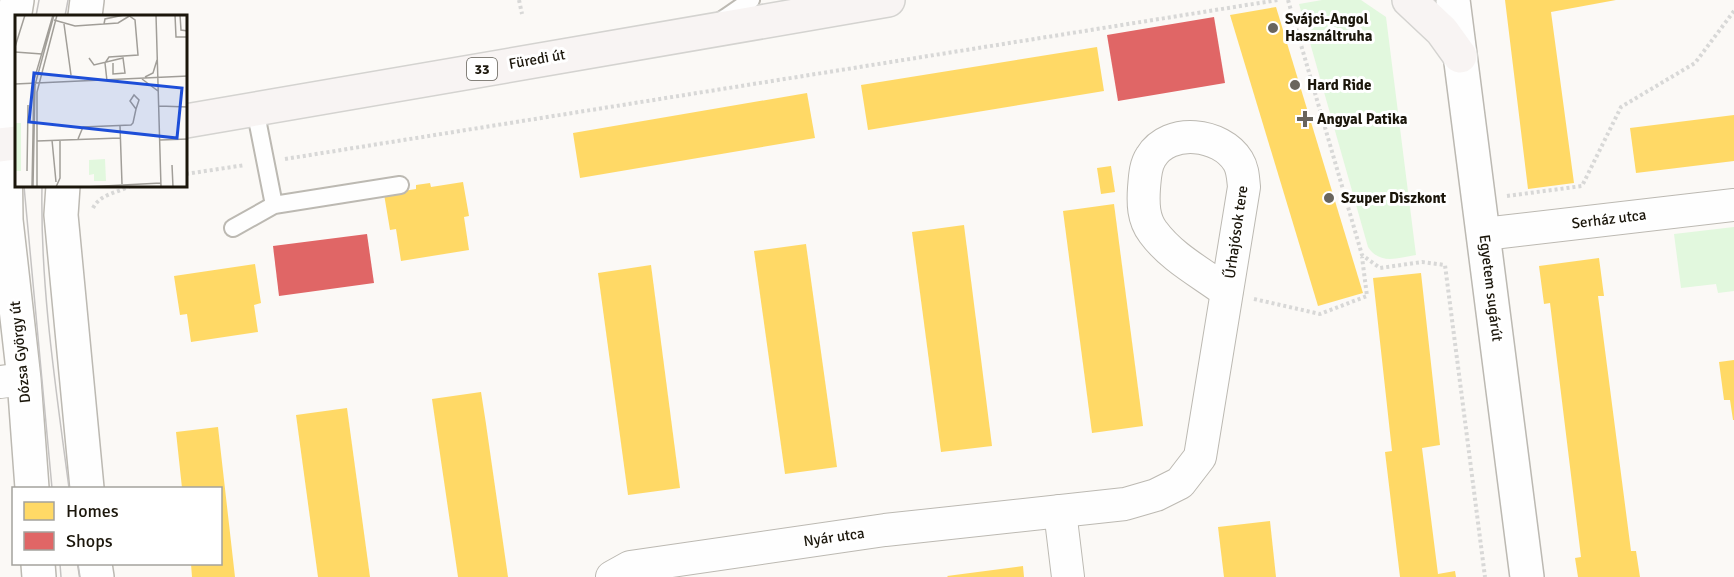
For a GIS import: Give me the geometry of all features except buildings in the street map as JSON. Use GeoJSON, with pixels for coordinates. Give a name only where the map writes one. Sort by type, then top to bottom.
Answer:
{"type":"FeatureCollection","features":[{"type":"Feature","properties":{"kind":"main road","name":"Füredi út"},"geometry":{"type":"LineString","coordinates":[[188,121],[850,3],[888,0]]}},
{"type":"Feature","properties":{"kind":"main road"},"geometry":{"type":"LineString","coordinates":[[1409,0],[1442,31],[1461,56]]}},
{"type":"Feature","properties":{"kind":"street","name":"Dózsa György út"},"geometry":{"type":"LineString","coordinates":[[17,0],[4,81],[7,144],[6,220],[12,381],[32,487]]}},
{"type":"Feature","properties":{"kind":"street"},"geometry":{"type":"LineString","coordinates":[[85,15],[87,0]]}},
{"type":"Feature","properties":{"kind":"street","name":"Egyetem sugárút"},"geometry":{"type":"LineString","coordinates":[[1453,0],[1527,577]]}},
{"type":"Feature","properties":{"kind":"street","name":"Űrhajósok tere"},"geometry":{"type":"LineString","coordinates":[[1060,511],[1125,504],[1156,495],[1180,483],[1200,457],[1227,292],[1244,187],[1243,173],[1237,160],[1227,148],[1200,137],[1183,137],[1167,142],[1152,156],[1146,171],[1144,212],[1152,231],[1175,256],[1227,292]]}},
{"type":"Feature","properties":{"kind":"street"},"geometry":{"type":"LineString","coordinates":[[63,188],[61,215],[87,487]]}},
{"type":"Feature","properties":{"kind":"street","name":"Serház utca"},"geometry":{"type":"LineString","coordinates":[[1484,234],[1734,205]]}},
{"type":"Feature","properties":{"kind":"street"},"geometry":{"type":"LineString","coordinates":[[1060,511],[1068,577]]}},
{"type":"Feature","properties":{"kind":"street","name":"Nyár utca"},"geometry":{"type":"LineString","coordinates":[[612,577],[630,567],[885,530],[1060,511]]}},
{"type":"Feature","properties":{"kind":"lane"},"geometry":{"type":"LineString","coordinates":[[710,29],[751,0]]}},
{"type":"Feature","properties":{"kind":"lane"},"geometry":{"type":"LineString","coordinates":[[255,109],[274,205]]}},
{"type":"Feature","properties":{"kind":"lane"},"geometry":{"type":"LineString","coordinates":[[233,228],[274,205],[400,185]]}},
{"type":"Feature","properties":{"kind":"path"},"geometry":{"type":"LineString","coordinates":[[519,0],[522,14]]}},
{"type":"Feature","properties":{"kind":"path"},"geometry":{"type":"LineString","coordinates":[[188,174],[1278,0]]}},
{"type":"Feature","properties":{"kind":"path"},"geometry":{"type":"LineString","coordinates":[[1227,292],[1320,315],[1367,296],[1368,285],[1362,255],[1288,0]]}},
{"type":"Feature","properties":{"kind":"path"},"geometry":{"type":"LineString","coordinates":[[1480,199],[1582,186],[1621,107],[1695,63],[1734,11]]}},
{"type":"Feature","properties":{"kind":"path"},"geometry":{"type":"LineString","coordinates":[[89,215],[96,202],[126,188]]}},
{"type":"Feature","properties":{"kind":"path"},"geometry":{"type":"LineString","coordinates":[[1362,255],[1380,268],[1422,262],[1444,265],[1485,577]]}},
{"type":"Feature","properties":{"kind":"green space"},"geometry":{"type":"Polygon","coordinates":[[[1322,0],[1361,0],[1386,17],[1416,255],[1396,259],[1383,258],[1373,253],[1368,247],[1299,4],[1322,0]]]}},
{"type":"Feature","properties":{"kind":"green space"},"geometry":{"type":"Polygon","coordinates":[[[1734,227],[1734,291],[1718,293],[1716,284],[1681,288],[1674,234],[1734,227]]]}},
{"type":"Feature","properties":{"kind":"tram line"},"geometry":{"type":"LineString","coordinates":[[36,15],[39,0]]}},
{"type":"Feature","properties":{"kind":"tram line"},"geometry":{"type":"LineString","coordinates":[[65,15],[68,0]]}},
{"type":"Feature","properties":{"kind":"tram line"},"geometry":{"type":"LineString","coordinates":[[24,188],[52,487]]}},
{"type":"Feature","properties":{"kind":"tram line"},"geometry":{"type":"LineString","coordinates":[[42,188],[46,299],[69,487]]}},
{"type":"Feature","properties":{"kind":"tram line"},"geometry":{"type":"LineString","coordinates":[[60,565],[61,577]]}},
{"type":"Feature","properties":{"kind":"tram line"},"geometry":{"type":"LineString","coordinates":[[78,565],[80,577]]}},
{"type":"Feature","properties":{"kind":"place","name":"Svájci-Angol Használtruha"},"geometry":{"type":"Point","coordinates":[1273,28]}},
{"type":"Feature","properties":{"kind":"place","name":"Hard Ride"},"geometry":{"type":"Point","coordinates":[1295,85]}},
{"type":"Feature","properties":{"kind":"place","name":"Angyal Patika"},"geometry":{"type":"Point","coordinates":[1305,119]}},
{"type":"Feature","properties":{"kind":"place","name":"Szuper Diszkont"},"geometry":{"type":"Point","coordinates":[1329,198]}}]}
